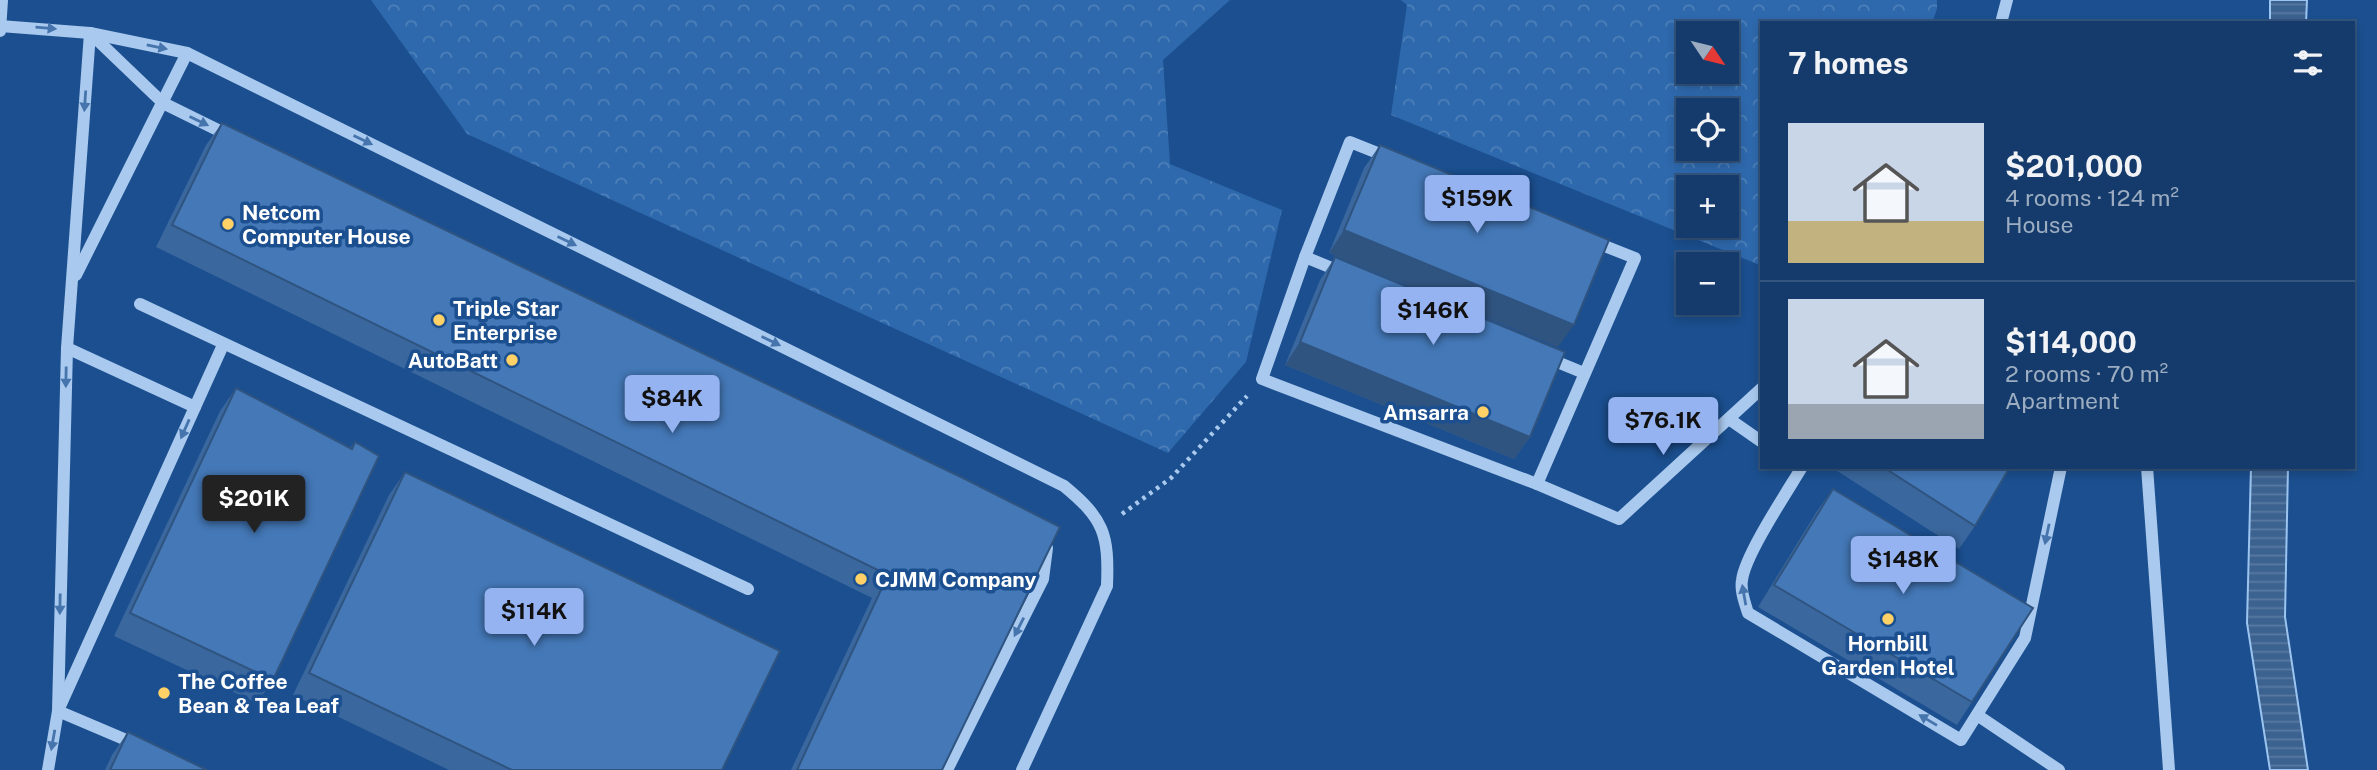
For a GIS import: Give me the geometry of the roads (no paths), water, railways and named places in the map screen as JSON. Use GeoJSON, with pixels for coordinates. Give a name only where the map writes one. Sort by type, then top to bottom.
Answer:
{"type":"FeatureCollection","features":[{"type":"Feature","properties":{"kind":"street"},"geometry":{"type":"LineString","coordinates":[[2,0],[1,28],[90,33],[187,53],[1064,486],[1086,504],[1103,528],[1108,557],[1107,586],[1022,770]]}},
{"type":"Feature","properties":{"kind":"street"},"geometry":{"type":"LineString","coordinates":[[2002,21],[2007,0]]}},
{"type":"Feature","properties":{"kind":"street"},"geometry":{"type":"LineString","coordinates":[[90,33],[163,103],[249,146]]}},
{"type":"Feature","properties":{"kind":"street"},"geometry":{"type":"LineString","coordinates":[[48,770],[58,711],[67,348],[90,33]]}},
{"type":"Feature","properties":{"kind":"street"},"geometry":{"type":"LineString","coordinates":[[73,282],[187,53]]}},
{"type":"Feature","properties":{"kind":"street"},"geometry":{"type":"LineString","coordinates":[[1402,163],[1350,142],[1305,257],[1262,379],[1537,484],[1619,519],[1760,390]]}},
{"type":"Feature","properties":{"kind":"street"},"geometry":{"type":"LineString","coordinates":[[1537,484],[1635,258],[1583,237]]}},
{"type":"Feature","properties":{"kind":"street"},"geometry":{"type":"LineString","coordinates":[[1305,257],[1356,278]]}},
{"type":"Feature","properties":{"kind":"street"},"geometry":{"type":"LineString","coordinates":[[140,304],[748,589]]}},
{"type":"Feature","properties":{"kind":"street"},"geometry":{"type":"LineString","coordinates":[[58,711],[223,345]]}},
{"type":"Feature","properties":{"kind":"street"},"geometry":{"type":"LineString","coordinates":[[67,348],[195,407]]}},
{"type":"Feature","properties":{"kind":"street"},"geometry":{"type":"LineString","coordinates":[[1533,352],[1584,373]]}},
{"type":"Feature","properties":{"kind":"street"},"geometry":{"type":"LineString","coordinates":[[1729,419],[1760,441]]}},
{"type":"Feature","properties":{"kind":"street"},"geometry":{"type":"LineString","coordinates":[[1800,469],[1751,555],[1741,579],[1742,595],[1748,613],[1961,740],[2025,638],[2061,469]]}},
{"type":"Feature","properties":{"kind":"street"},"geometry":{"type":"LineString","coordinates":[[2147,469],[2169,770]]}},
{"type":"Feature","properties":{"kind":"street"},"geometry":{"type":"LineString","coordinates":[[947,770],[1043,579],[1048,548],[1034,534]]}},
{"type":"Feature","properties":{"kind":"street"},"geometry":{"type":"LineString","coordinates":[[58,711],[145,748]]}},
{"type":"Feature","properties":{"kind":"street"},"geometry":{"type":"LineString","coordinates":[[1977,715],[2059,770]]}},
{"type":"Feature","properties":{"kind":"place","name":"Netcom Computer House"},"geometry":{"type":"Point","coordinates":[228,224]}},
{"type":"Feature","properties":{"kind":"place","name":"Triple Star Enterprise"},"geometry":{"type":"Point","coordinates":[439,320]}},
{"type":"Feature","properties":{"kind":"place","name":"AutoBatt"},"geometry":{"type":"Point","coordinates":[512,360]}},
{"type":"Feature","properties":{"kind":"place","name":"Amsarra"},"geometry":{"type":"Point","coordinates":[1483,412]}},
{"type":"Feature","properties":{"kind":"place","name":"CJMM Company"},"geometry":{"type":"Point","coordinates":[861,579]}},
{"type":"Feature","properties":{"kind":"place","name":"Hornbill Garden Hotel"},"geometry":{"type":"Point","coordinates":[1888,619]}},
{"type":"Feature","properties":{"kind":"place","name":"The Coffee Bean & Tea Leaf"},"geometry":{"type":"Point","coordinates":[164,693]}}]}
